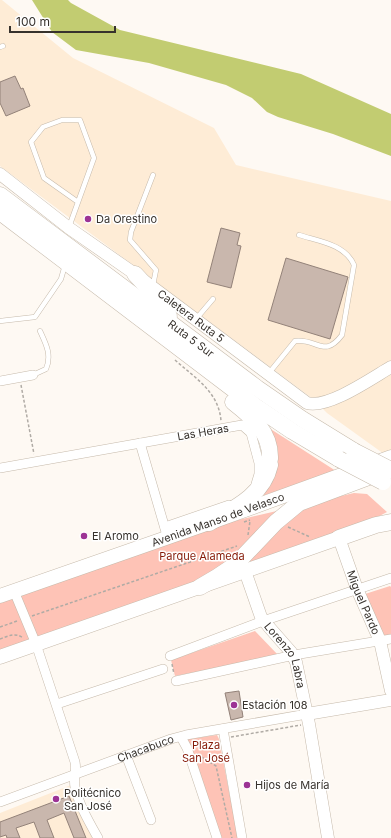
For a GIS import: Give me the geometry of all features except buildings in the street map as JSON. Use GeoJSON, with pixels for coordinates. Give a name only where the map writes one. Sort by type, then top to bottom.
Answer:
{"type":"FeatureCollection","features":[{"type":"Feature","properties":{"kind":"highway","name":"Ruta 5 Sur"},"geometry":{"type":"LineString","coordinates":[[0,195],[282,406],[354,451],[389,477]]}},
{"type":"Feature","properties":{"kind":"highway","name":"Ruta 5 Sur"},"geometry":{"type":"LineString","coordinates":[[0,212],[258,408],[292,431],[339,459],[389,477]]}},
{"type":"Feature","properties":{"kind":"highway"},"geometry":{"type":"LineString","coordinates":[[135,274],[183,332]]}},
{"type":"Feature","properties":{"kind":"highway"},"geometry":{"type":"LineString","coordinates":[[133,313],[195,372],[254,419],[263,430],[270,447],[270,462],[264,482],[251,497],[209,524]]}},
{"type":"Feature","properties":{"kind":"highway"},"geometry":{"type":"LineString","coordinates":[[200,587],[226,571],[242,558],[276,522],[294,507],[307,500],[389,477]]}},
{"type":"Feature","properties":{"kind":"highway"},"geometry":{"type":"LineString","coordinates":[[332,541],[370,527],[391,522]]}},
{"type":"Feature","properties":{"kind":"main road","name":"Avenida Manso de Velasco"},"geometry":{"type":"LineString","coordinates":[[0,596],[166,533],[209,524],[391,457]]}},
{"type":"Feature","properties":{"kind":"main road"},"geometry":{"type":"LineString","coordinates":[[242,558],[332,541]]}},
{"type":"Feature","properties":{"kind":"main road"},"geometry":{"type":"LineString","coordinates":[[0,657],[200,587]]}},
{"type":"Feature","properties":{"kind":"street","name":"Caletera Ruta 5"},"geometry":{"type":"LineString","coordinates":[[0,174],[69,228],[152,286],[307,404],[314,405],[323,403],[340,396],[391,366]]}},
{"type":"Feature","properties":{"kind":"street"},"geometry":{"type":"LineString","coordinates":[[0,381],[33,375]]}},
{"type":"Feature","properties":{"kind":"street","name":"Las Heras"},"geometry":{"type":"LineString","coordinates":[[0,468],[242,425],[251,433],[259,463],[259,474],[252,490],[239,501],[166,533]]}},
{"type":"Feature","properties":{"kind":"street"},"geometry":{"type":"LineString","coordinates":[[140,443],[166,533]]}},
{"type":"Feature","properties":{"kind":"street","name":"Miguel Pardo"},"geometry":{"type":"LineString","coordinates":[[332,541],[385,640],[391,691]]}},
{"type":"Feature","properties":{"kind":"street","name":"Lorenzo Labra"},"geometry":{"type":"LineString","coordinates":[[242,558],[259,612],[263,620],[294,655],[307,714],[328,838]]}},
{"type":"Feature","properties":{"kind":"street"},"geometry":{"type":"LineString","coordinates":[[170,656],[263,620],[391,578]]}},
{"type":"Feature","properties":{"kind":"street"},"geometry":{"type":"LineString","coordinates":[[14,591],[25,618],[32,645],[57,704],[75,762],[76,774],[74,782],[76,791],[86,816],[98,838]]}},
{"type":"Feature","properties":{"kind":"street"},"geometry":{"type":"LineString","coordinates":[[176,681],[294,655],[385,640]]}},
{"type":"Feature","properties":{"kind":"street"},"geometry":{"type":"LineString","coordinates":[[57,704],[164,668]]}},
{"type":"Feature","properties":{"kind":"street","name":"Chacabuco"},"geometry":{"type":"LineString","coordinates":[[0,802],[161,742],[181,736],[391,700]]}},
{"type":"Feature","properties":{"kind":"street"},"geometry":{"type":"LineString","coordinates":[[223,729],[242,838]]}},
{"type":"Feature","properties":{"kind":"street"},"geometry":{"type":"LineString","coordinates":[[181,736],[217,838]]}},
{"type":"Feature","properties":{"kind":"street"},"geometry":{"type":"LineString","coordinates":[[126,755],[151,820]]}},
{"type":"Feature","properties":{"kind":"lane"},"geometry":{"type":"LineString","coordinates":[[69,228],[94,158],[80,120],[62,120],[43,127],[31,142],[44,178],[78,202]]}},
{"type":"Feature","properties":{"kind":"lane"},"geometry":{"type":"LineString","coordinates":[[152,286],[156,270],[130,240],[131,232],[153,175]]}},
{"type":"Feature","properties":{"kind":"lane"},"geometry":{"type":"LineString","coordinates":[[268,374],[295,341],[301,340],[328,347],[335,344],[342,334],[354,265],[351,257],[341,249],[299,235]]}},
{"type":"Feature","properties":{"kind":"lane"},"geometry":{"type":"LineString","coordinates":[[0,321],[35,317],[61,279],[66,261]]}},
{"type":"Feature","properties":{"kind":"lane"},"geometry":{"type":"LineString","coordinates":[[196,319],[213,299]]}},
{"type":"Feature","properties":{"kind":"lane"},"geometry":{"type":"LineString","coordinates":[[33,375],[46,369],[48,362],[48,349],[40,331]]}},
{"type":"Feature","properties":{"kind":"path"},"geometry":{"type":"LineString","coordinates":[[20,378],[36,462]]}},
{"type":"Feature","properties":{"kind":"path"},"geometry":{"type":"LineString","coordinates":[[248,535],[252,508]]}},
{"type":"Feature","properties":{"kind":"path"},"geometry":{"type":"LineString","coordinates":[[276,522],[332,541]]}},
{"type":"Feature","properties":{"kind":"path"},"geometry":{"type":"LineString","coordinates":[[0,627],[25,618],[242,558]]}},
{"type":"Feature","properties":{"kind":"path"},"geometry":{"type":"LineString","coordinates":[[0,639],[14,634],[20,635],[32,645]]}},
{"type":"Feature","properties":{"kind":"path"},"geometry":{"type":"LineString","coordinates":[[170,656],[176,681]]}},
{"type":"Feature","properties":{"kind":"path"},"geometry":{"type":"LineString","coordinates":[[186,748],[216,766],[232,838]]}},
{"type":"Feature","properties":{"kind":"shaded area"},"geometry":{"type":"Polygon","coordinates":[[[0,0],[2,0],[73,58],[214,128],[236,165],[391,201],[391,451],[384,454],[327,413],[313,399],[0,166],[0,0]]]}},
{"type":"Feature","properties":{"kind":"shaded area"},"geometry":{"type":"Polygon","coordinates":[[[32,0],[68,0],[120,30],[301,74],[391,114],[391,156],[333,134],[278,117],[267,112],[252,98],[226,85],[149,63],[76,50],[52,32],[32,0]]]}},
{"type":"Feature","properties":{"kind":"shaded area","name":"Politécnico San José"},"geometry":{"type":"Polygon","coordinates":[[[71,785],[94,838],[0,838],[0,813],[71,785]]]}},
{"type":"Feature","properties":{"kind":"green space"},"geometry":{"type":"Polygon","coordinates":[[[269,428],[336,471],[262,496],[267,490],[269,428]]]}},
{"type":"Feature","properties":{"kind":"green space","name":"Parque Alameda"},"geometry":{"type":"Polygon","coordinates":[[[354,493],[367,494],[387,512],[372,520],[0,650],[0,603],[234,521],[354,493]]]}},
{"type":"Feature","properties":{"kind":"green space"},"geometry":{"type":"Polygon","coordinates":[[[390,586],[391,636],[382,637],[365,594],[390,586]]]}},
{"type":"Feature","properties":{"kind":"green space"},"geometry":{"type":"Polygon","coordinates":[[[255,631],[279,656],[175,676],[171,660],[255,631]]]}},
{"type":"Feature","properties":{"kind":"green space","name":"Plaza San José"},"geometry":{"type":"Polygon","coordinates":[[[217,735],[238,838],[220,838],[187,742],[188,739],[217,735]]]}},
{"type":"Feature","properties":{"kind":"place","name":"Da Orestino"},"geometry":{"type":"Point","coordinates":[88,219]}},
{"type":"Feature","properties":{"kind":"place","name":"El Aromo"},"geometry":{"type":"Point","coordinates":[84,536]}},
{"type":"Feature","properties":{"kind":"place","name":"Estación 108"},"geometry":{"type":"Point","coordinates":[234,705]}},
{"type":"Feature","properties":{"kind":"place","name":"Hijos de María"},"geometry":{"type":"Point","coordinates":[247,785]}},
{"type":"Feature","properties":{"kind":"place","name":"Politécnico San José"},"geometry":{"type":"Point","coordinates":[56,799]}}]}
